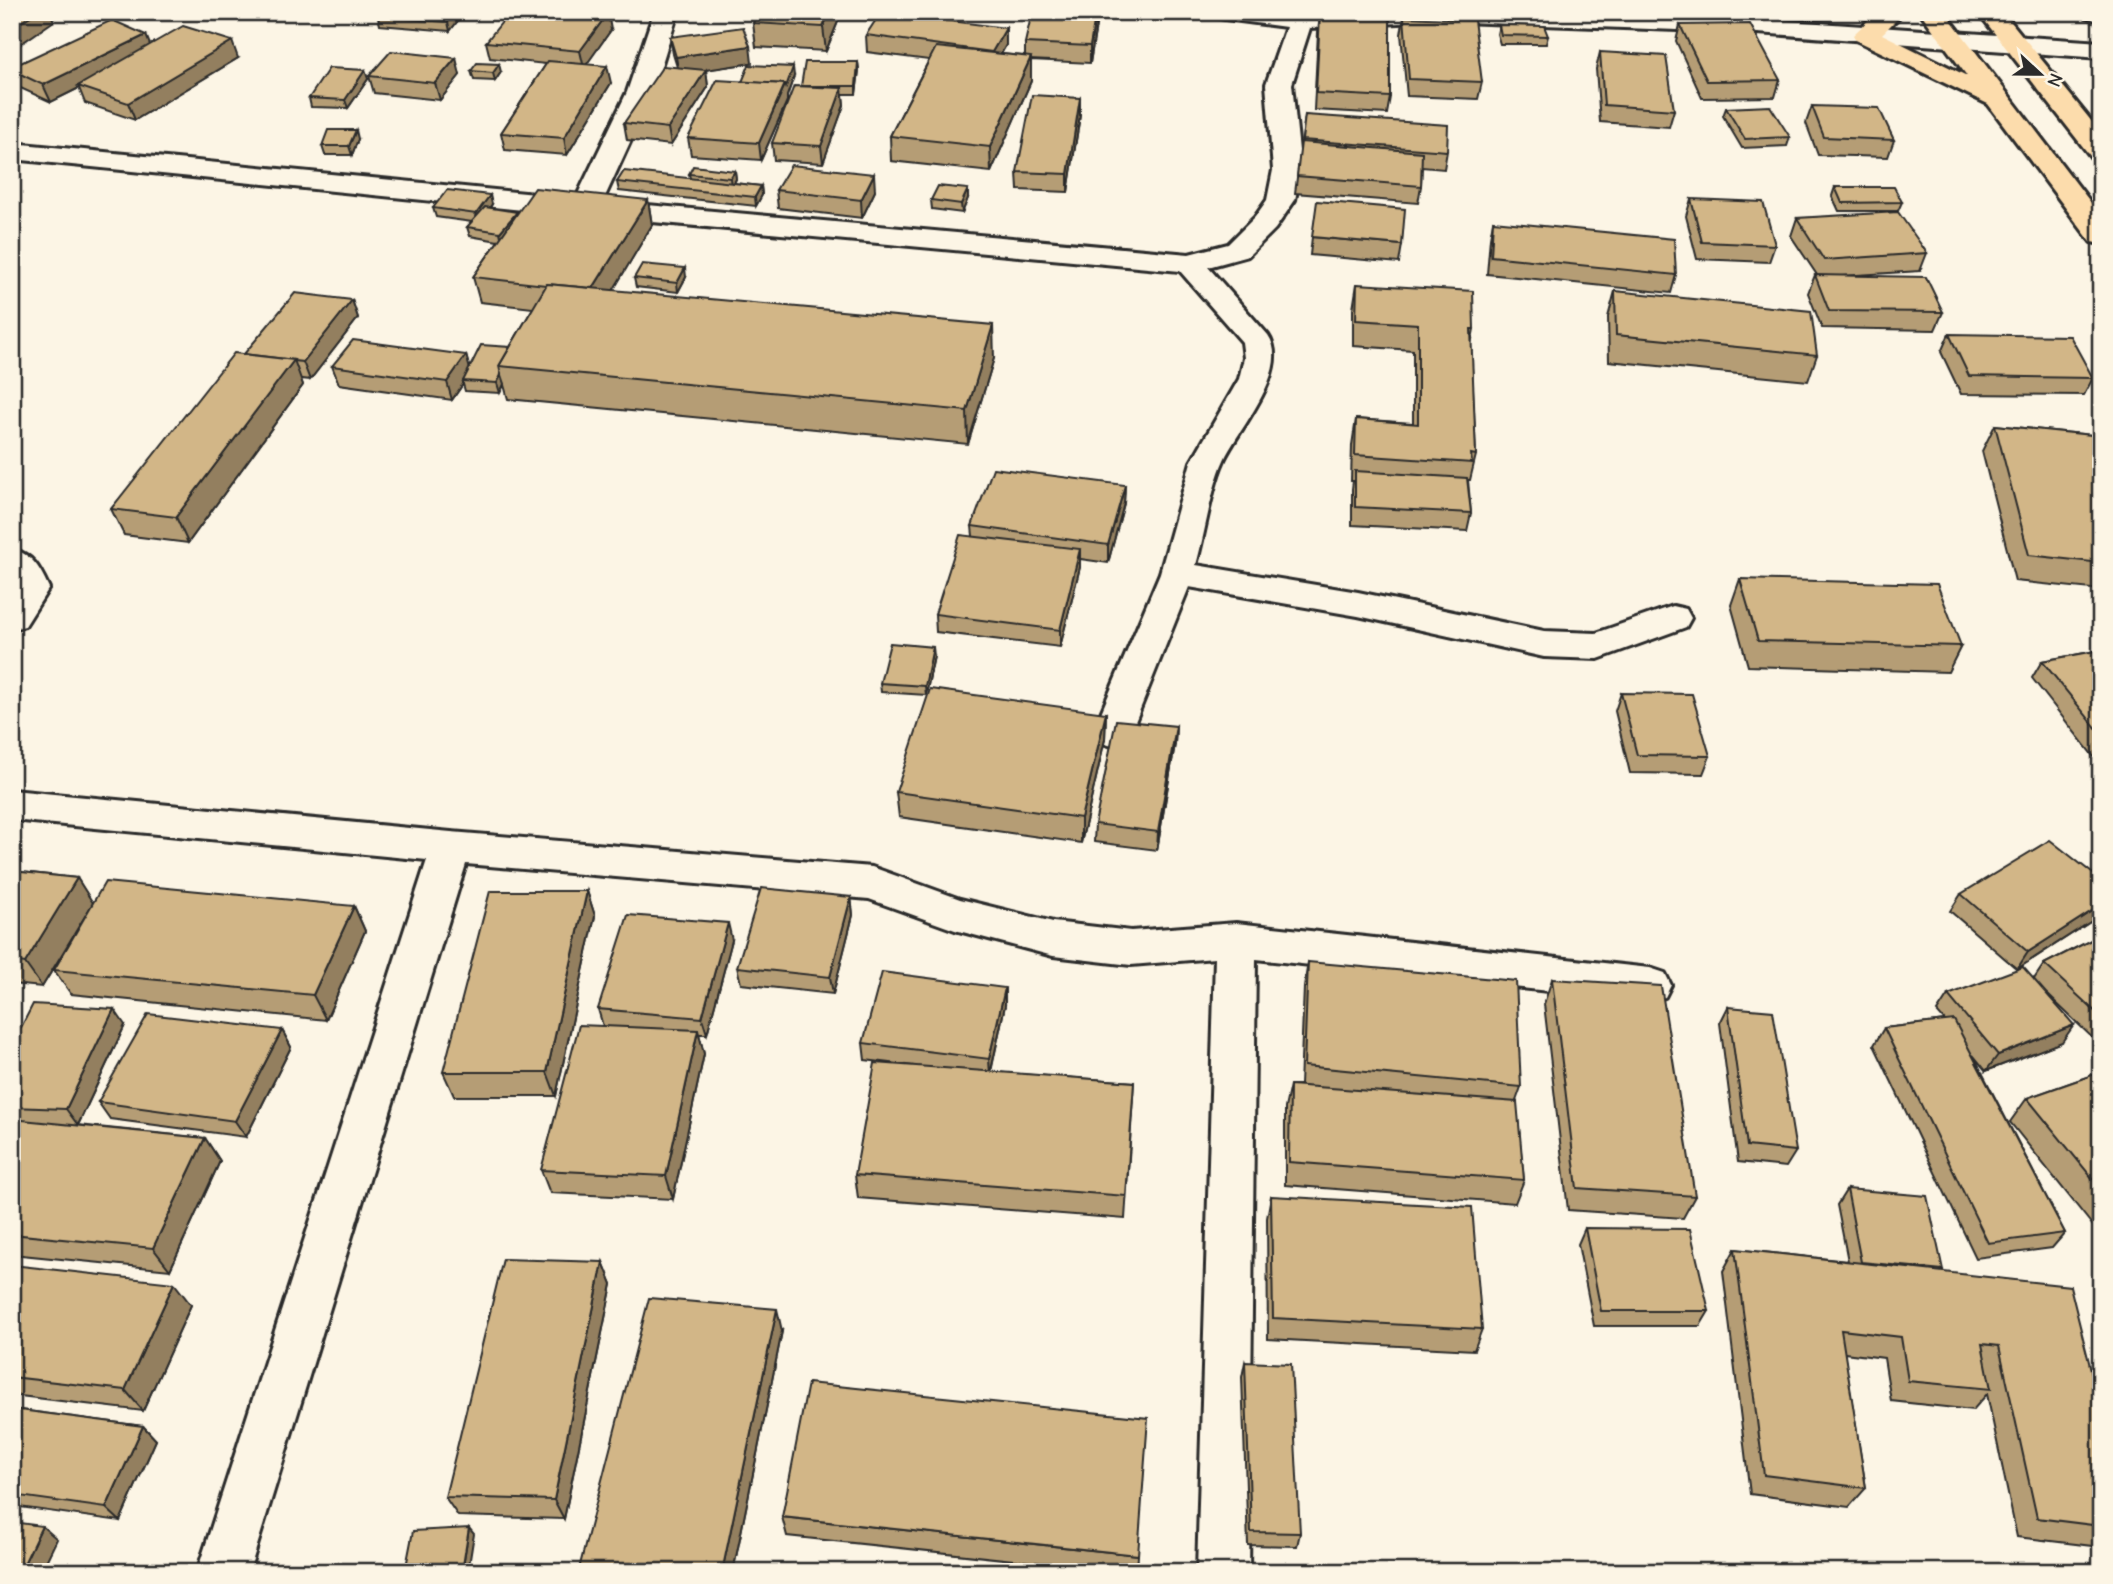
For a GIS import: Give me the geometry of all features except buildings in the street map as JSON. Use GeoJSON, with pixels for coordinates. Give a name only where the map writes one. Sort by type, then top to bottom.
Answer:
{"type":"FeatureCollection","features":[{"type":"Feature","properties":{"kind":"highway"},"geometry":{"type":"LineString","coordinates":[[1892,12],[1865,35],[1999,102]]}},
{"type":"Feature","properties":{"kind":"highway"},"geometry":{"type":"LineString","coordinates":[[1932,12],[2101,236]]}},
{"type":"Feature","properties":{"kind":"highway"},"geometry":{"type":"LineString","coordinates":[[1990,12],[2101,151]]}},
{"type":"Feature","properties":{"kind":"street"},"geometry":{"type":"LineString","coordinates":[[586,207],[640,92],[666,12]]}},
{"type":"Feature","properties":{"kind":"street"},"geometry":{"type":"LineString","coordinates":[[1225,12],[1269,14],[1300,21],[1434,15],[1757,19],[1865,35],[2101,50]]}},
{"type":"Feature","properties":{"kind":"street"},"geometry":{"type":"LineString","coordinates":[[2095,12],[2101,15]]}},
{"type":"Feature","properties":{"kind":"street"},"geometry":{"type":"LineString","coordinates":[[12,151],[1189,263],[1238,250],[1265,223],[1280,200],[1287,170],[1279,84],[1300,21]]}},
{"type":"Feature","properties":{"kind":"street"},"geometry":{"type":"LineString","coordinates":[[1112,732],[1177,573],[1207,462],[1255,379],[1259,358],[1257,341],[1189,263]]}},
{"type":"Feature","properties":{"kind":"street"},"geometry":{"type":"LineString","coordinates":[[12,560],[22,568],[32,588],[12,617]]}},
{"type":"Feature","properties":{"kind":"street"},"geometry":{"type":"LineString","coordinates":[[1177,573],[1358,604],[1544,644],[1598,646],[1673,618]]}},
{"type":"Feature","properties":{"kind":"street"},"geometry":{"type":"LineString","coordinates":[[12,805],[451,848],[872,883],[955,914],[1053,939],[1131,948],[1236,940],[1650,985]]}},
{"type":"Feature","properties":{"kind":"street"},"geometry":{"type":"LineString","coordinates":[[223,1572],[451,848]]}},
{"type":"Feature","properties":{"kind":"street"},"geometry":{"type":"LineString","coordinates":[[1223,1572],[1236,940]]}}]}
